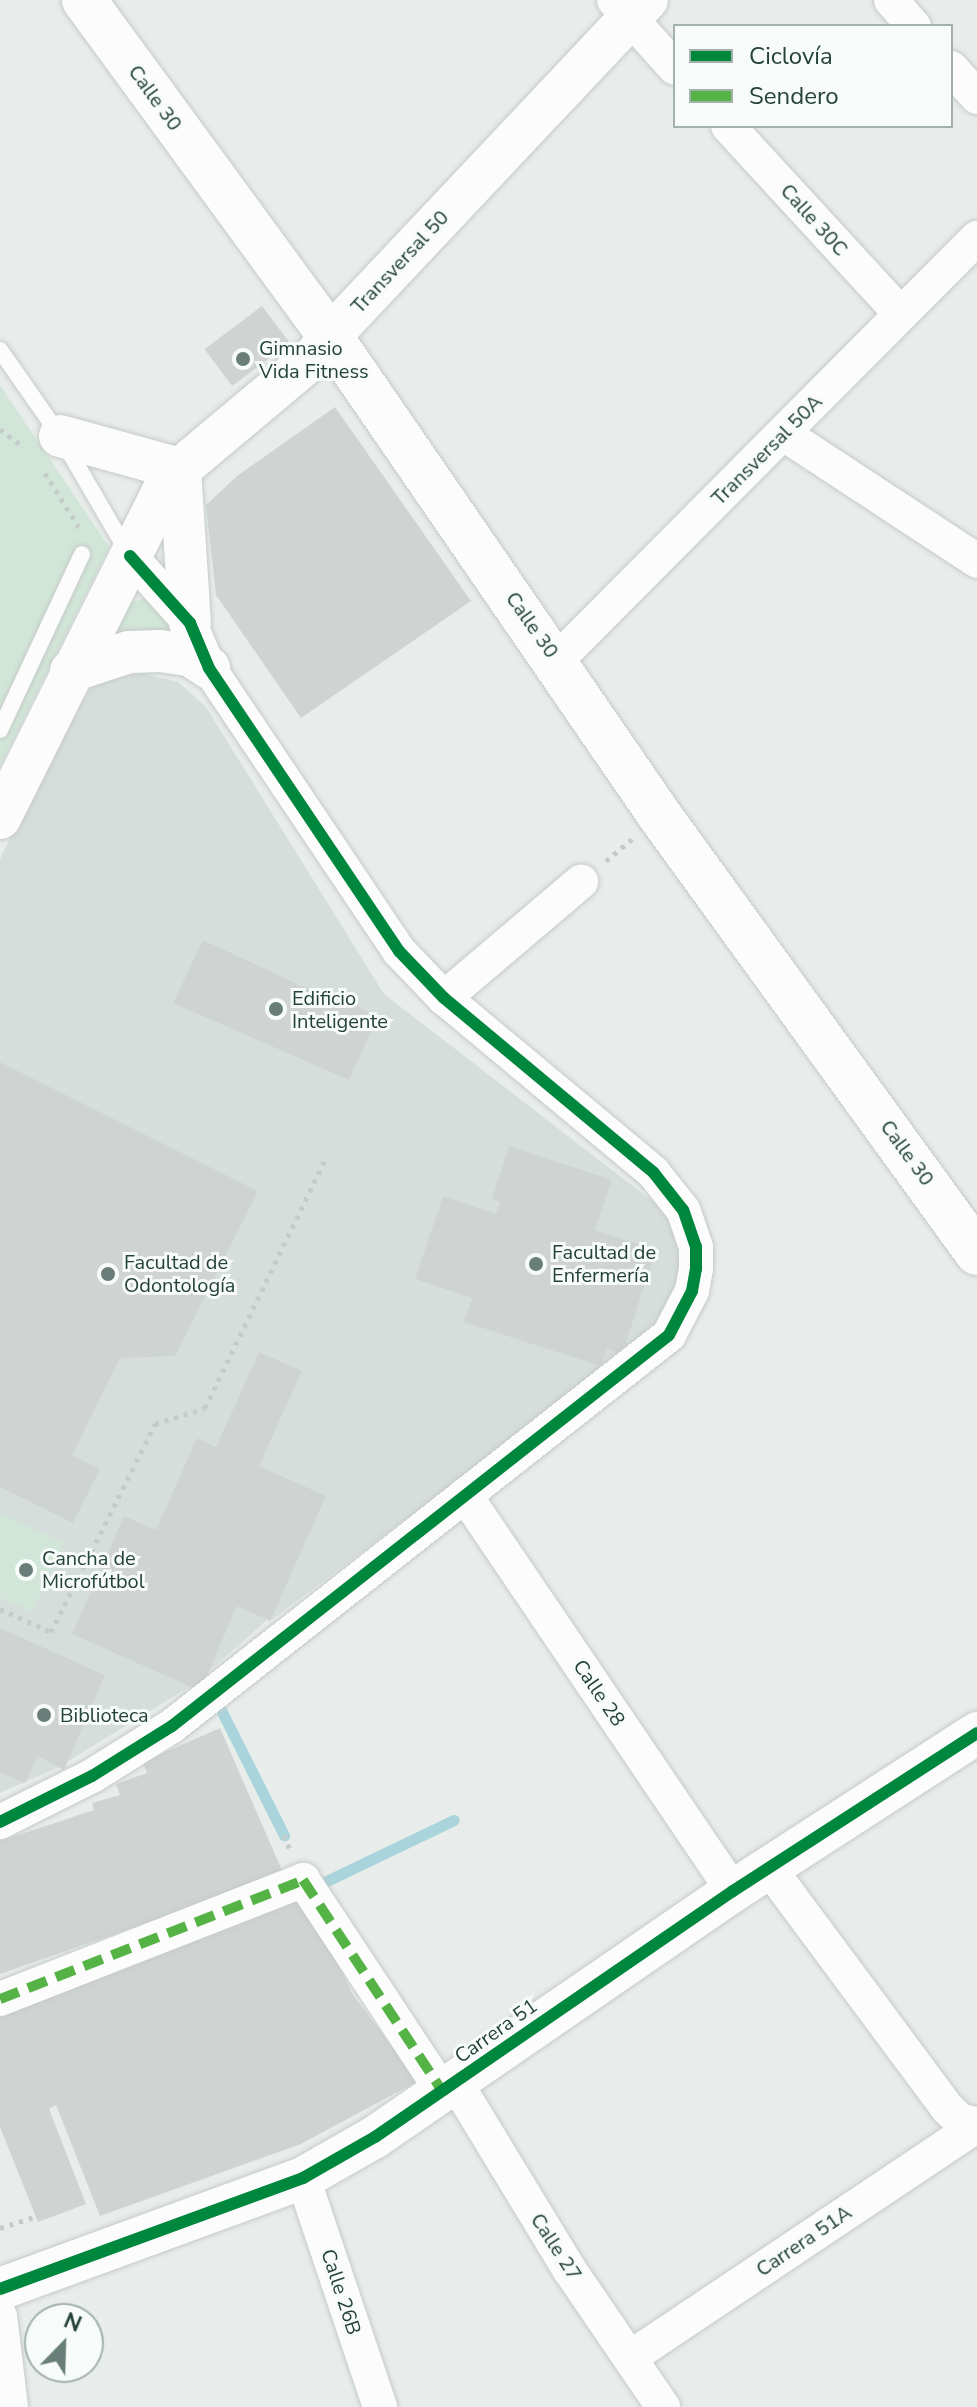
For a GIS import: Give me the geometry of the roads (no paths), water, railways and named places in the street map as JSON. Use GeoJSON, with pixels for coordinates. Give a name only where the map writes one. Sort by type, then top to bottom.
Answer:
{"type":"FeatureCollection","features":[{"type":"Feature","properties":{"kind":"main road","name":"Calle 30"},"geometry":{"type":"LineString","coordinates":[[84,0],[330,336],[660,816],[977,1253]]}},
{"type":"Feature","properties":{"kind":"street"},"geometry":{"type":"LineString","coordinates":[[891,0],[912,24]]}},
{"type":"Feature","properties":{"kind":"street","name":"Transversal 50"},"geometry":{"type":"LineString","coordinates":[[0,818],[165,487],[180,469],[316,355],[630,6]]}},
{"type":"Feature","properties":{"kind":"street"},"geometry":{"type":"LineString","coordinates":[[630,6],[673,65]]}},
{"type":"Feature","properties":{"kind":"street"},"geometry":{"type":"LineString","coordinates":[[953,70],[977,97]]}},
{"type":"Feature","properties":{"kind":"street","name":"Calle 30C"},"geometry":{"type":"LineString","coordinates":[[730,128],[901,314]]}},
{"type":"Feature","properties":{"kind":"street","name":"Transversal 50A"},"geometry":{"type":"LineString","coordinates":[[556,661],[977,238]]}},
{"type":"Feature","properties":{"kind":"street"},"geometry":{"type":"LineString","coordinates":[[784,434],[977,561]]}},
{"type":"Feature","properties":{"kind":"street"},"geometry":{"type":"LineString","coordinates":[[43,450],[180,469],[190,623]]}},
{"type":"Feature","properties":{"kind":"street"},"geometry":{"type":"LineString","coordinates":[[0,1822],[79,1784],[172,1726],[669,1335],[692,1291],[696,1247],[683,1210],[653,1172],[444,998],[399,951],[209,668],[190,623],[130,556]]}},
{"type":"Feature","properties":{"kind":"street"},"geometry":{"type":"LineString","coordinates":[[71,671],[129,652],[160,651],[190,655],[209,668]]}},
{"type":"Feature","properties":{"kind":"street"},"geometry":{"type":"LineString","coordinates":[[444,998],[581,882]]}},
{"type":"Feature","properties":{"kind":"street","name":"Calle 28"},"geometry":{"type":"LineString","coordinates":[[465,1495],[733,1891]]}},
{"type":"Feature","properties":{"kind":"street","name":"Carrera 51"},"geometry":{"type":"LineString","coordinates":[[2,2289],[303,2178],[375,2137],[733,1891],[977,1733]]}},
{"type":"Feature","properties":{"kind":"street"},"geometry":{"type":"LineString","coordinates":[[769,1868],[948,2109],[961,2121],[977,2125]]}},
{"type":"Feature","properties":{"kind":"street","name":"Calle 27"},"geometry":{"type":"LineString","coordinates":[[0,1999],[303,1880],[450,2087],[663,2407]]}},
{"type":"Feature","properties":{"kind":"street","name":"Carrera 51A"},"geometry":{"type":"LineString","coordinates":[[631,2357],[977,2125]]}},
{"type":"Feature","properties":{"kind":"street","name":"Calle 26B"},"geometry":{"type":"LineString","coordinates":[[303,2178],[380,2407]]}},
{"type":"Feature","properties":{"kind":"street"},"geometry":{"type":"LineString","coordinates":[[2,2289],[11,2407]]}},
{"type":"Feature","properties":{"kind":"lane"},"geometry":{"type":"LineString","coordinates":[[0,350],[43,450],[106,515],[130,556]]}},
{"type":"Feature","properties":{"kind":"lane"},"geometry":{"type":"LineString","coordinates":[[2,721],[82,554]]}},
{"type":"Feature","properties":{"kind":"waterway"},"geometry":{"type":"LineString","coordinates":[[214,1696],[284,1835]]}},
{"type":"Feature","properties":{"kind":"waterway"},"geometry":{"type":"LineString","coordinates":[[314,1887],[454,1820]]}},
{"type":"Feature","properties":{"kind":"place","name":"Gimnasio Vida Fitness"},"geometry":{"type":"Point","coordinates":[243,359]}},
{"type":"Feature","properties":{"kind":"place","name":"Edificio Inteligente"},"geometry":{"type":"Point","coordinates":[276,1009]}},
{"type":"Feature","properties":{"kind":"place","name":"Facultad de Enfermería"},"geometry":{"type":"Point","coordinates":[536,1264]}},
{"type":"Feature","properties":{"kind":"place","name":"Facultad de Odontología"},"geometry":{"type":"Point","coordinates":[108,1274]}},
{"type":"Feature","properties":{"kind":"place","name":"Cancha de Microfútbol"},"geometry":{"type":"Point","coordinates":[26,1570]}},
{"type":"Feature","properties":{"kind":"place","name":"Biblioteca"},"geometry":{"type":"Point","coordinates":[44,1715]}}]}
